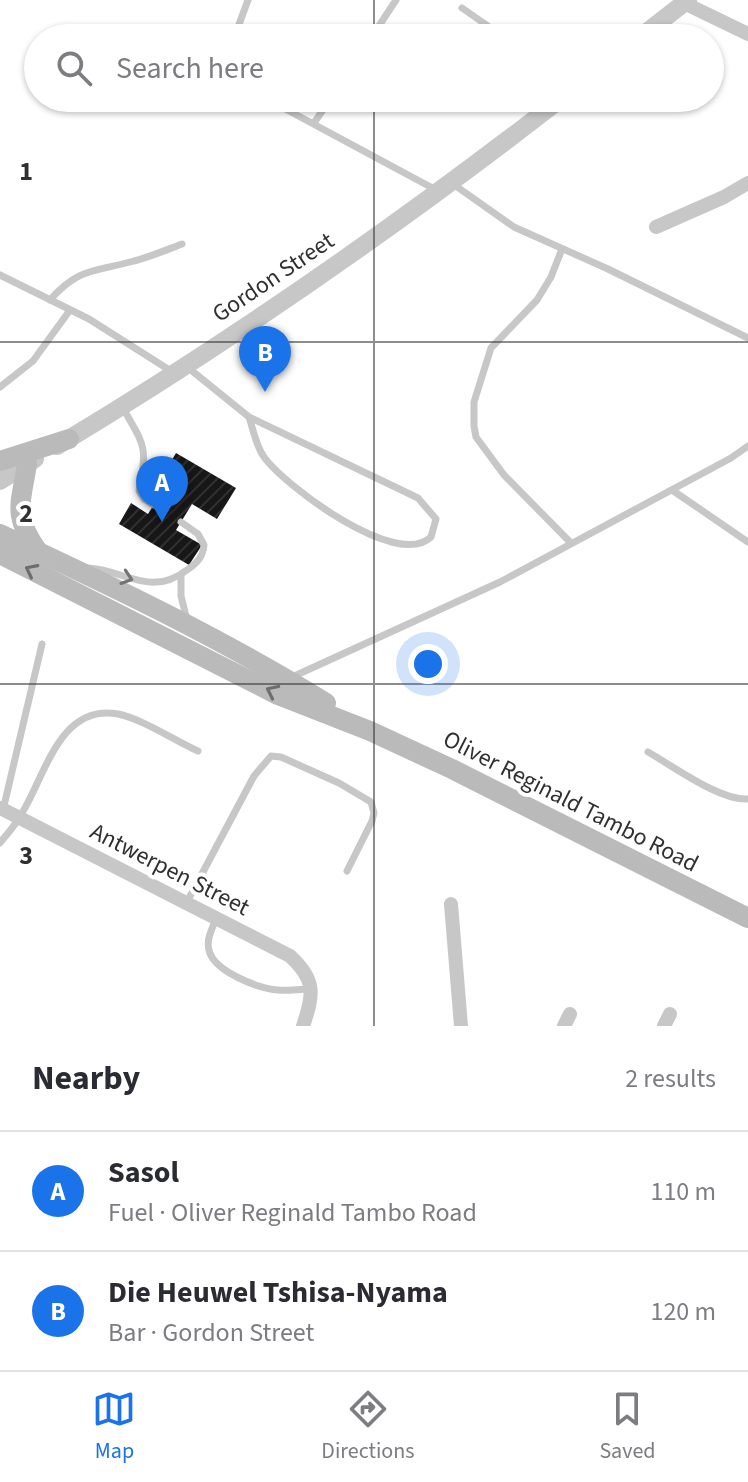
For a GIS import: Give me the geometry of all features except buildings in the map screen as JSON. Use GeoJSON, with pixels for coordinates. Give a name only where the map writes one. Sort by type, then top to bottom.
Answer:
{"type":"FeatureCollection","features":[{"type":"Feature","properties":{"kind":"main road"},"geometry":{"type":"LineString","coordinates":[[0,461],[69,439]]}},
{"type":"Feature","properties":{"kind":"main road"},"geometry":{"type":"LineString","coordinates":[[27,464],[20,522],[38,551]]}},
{"type":"Feature","properties":{"kind":"main road","name":"Oliver Reginald Tambo Road"},"geometry":{"type":"LineString","coordinates":[[0,534],[288,679],[370,731]]}},
{"type":"Feature","properties":{"kind":"main road","name":"Oliver Reginald Tambo Road"},"geometry":{"type":"LineString","coordinates":[[0,554],[278,695],[370,731],[748,918]]}},
{"type":"Feature","properties":{"kind":"street"},"geometry":{"type":"LineString","coordinates":[[657,24],[686,2],[748,34]]}},
{"type":"Feature","properties":{"kind":"street","name":"Gordon Street"},"geometry":{"type":"LineString","coordinates":[[0,481],[122,405],[446,188],[544,112]]}},
{"type":"Feature","properties":{"kind":"street"},"geometry":{"type":"LineString","coordinates":[[656,227],[748,183]]}},
{"type":"Feature","properties":{"kind":"street","name":"Antwerpen Street"},"geometry":{"type":"LineString","coordinates":[[2,809],[290,956],[302,967],[311,985]]}},
{"type":"Feature","properties":{"kind":"street"},"geometry":{"type":"LineString","coordinates":[[451,904],[461,1026]]}},
{"type":"Feature","properties":{"kind":"street"},"geometry":{"type":"LineString","coordinates":[[303,1026],[311,1000],[311,985]]}},
{"type":"Feature","properties":{"kind":"lane"},"geometry":{"type":"LineString","coordinates":[[239,24],[248,0]]}},
{"type":"Feature","properties":{"kind":"lane"},"geometry":{"type":"LineString","coordinates":[[380,24],[396,0]]}},
{"type":"Feature","properties":{"kind":"lane"},"geometry":{"type":"LineString","coordinates":[[462,8],[485,24]]}},
{"type":"Feature","properties":{"kind":"lane"},"geometry":{"type":"LineString","coordinates":[[292,112],[446,188],[514,227],[748,338]]}},
{"type":"Feature","properties":{"kind":"lane"},"geometry":{"type":"LineString","coordinates":[[314,123],[321,112]]}},
{"type":"Feature","properties":{"kind":"lane"},"geometry":{"type":"LineString","coordinates":[[50,300],[66,282],[81,274],[134,261],[182,244]]}},
{"type":"Feature","properties":{"kind":"lane"},"geometry":{"type":"LineString","coordinates":[[562,249],[551,277],[537,300],[491,348],[474,402],[474,426],[476,437],[504,475],[571,543]]}},
{"type":"Feature","properties":{"kind":"lane"},"geometry":{"type":"LineString","coordinates":[[0,275],[178,368],[249,417],[418,498],[436,519],[431,537],[419,545],[382,540],[352,526],[291,486],[262,455],[249,417]]}},
{"type":"Feature","properties":{"kind":"lane"},"geometry":{"type":"LineString","coordinates":[[0,387],[33,361],[70,310]]}},
{"type":"Feature","properties":{"kind":"lane"},"geometry":{"type":"LineString","coordinates":[[122,405],[145,449],[139,491],[144,499],[154,505]]}},
{"type":"Feature","properties":{"kind":"lane"},"geometry":{"type":"LineString","coordinates":[[288,679],[500,582],[748,446]]}},
{"type":"Feature","properties":{"kind":"lane"},"geometry":{"type":"LineString","coordinates":[[672,490],[748,542]]}},
{"type":"Feature","properties":{"kind":"lane"},"geometry":{"type":"LineString","coordinates":[[72,568],[100,569],[154,584],[181,575],[199,562],[204,545],[198,534],[181,522]]}},
{"type":"Feature","properties":{"kind":"lane"},"geometry":{"type":"LineString","coordinates":[[181,575],[181,596],[188,626]]}},
{"type":"Feature","properties":{"kind":"lane"},"geometry":{"type":"LineString","coordinates":[[2,809],[42,644]]}},
{"type":"Feature","properties":{"kind":"lane"},"geometry":{"type":"LineString","coordinates":[[0,843],[20,818],[60,741],[70,727],[83,718],[98,712],[122,715],[198,751]]}},
{"type":"Feature","properties":{"kind":"lane"},"geometry":{"type":"LineString","coordinates":[[648,752],[712,789],[748,799]]}},
{"type":"Feature","properties":{"kind":"lane"},"geometry":{"type":"LineString","coordinates":[[187,902],[254,776],[271,756],[281,757],[339,783],[371,802],[374,813],[372,821],[347,871]]}},
{"type":"Feature","properties":{"kind":"lane"},"geometry":{"type":"LineString","coordinates":[[217,917],[208,949],[212,958],[223,968],[257,986],[277,990],[311,985]]}},
{"type":"Feature","properties":{"kind":"place","name":"Die Heuwel Tshisa-Nyama"},"geometry":{"type":"Point","coordinates":[265,392]}},
{"type":"Feature","properties":{"kind":"place","name":"Sasol"},"geometry":{"type":"Point","coordinates":[162,522]}}]}
